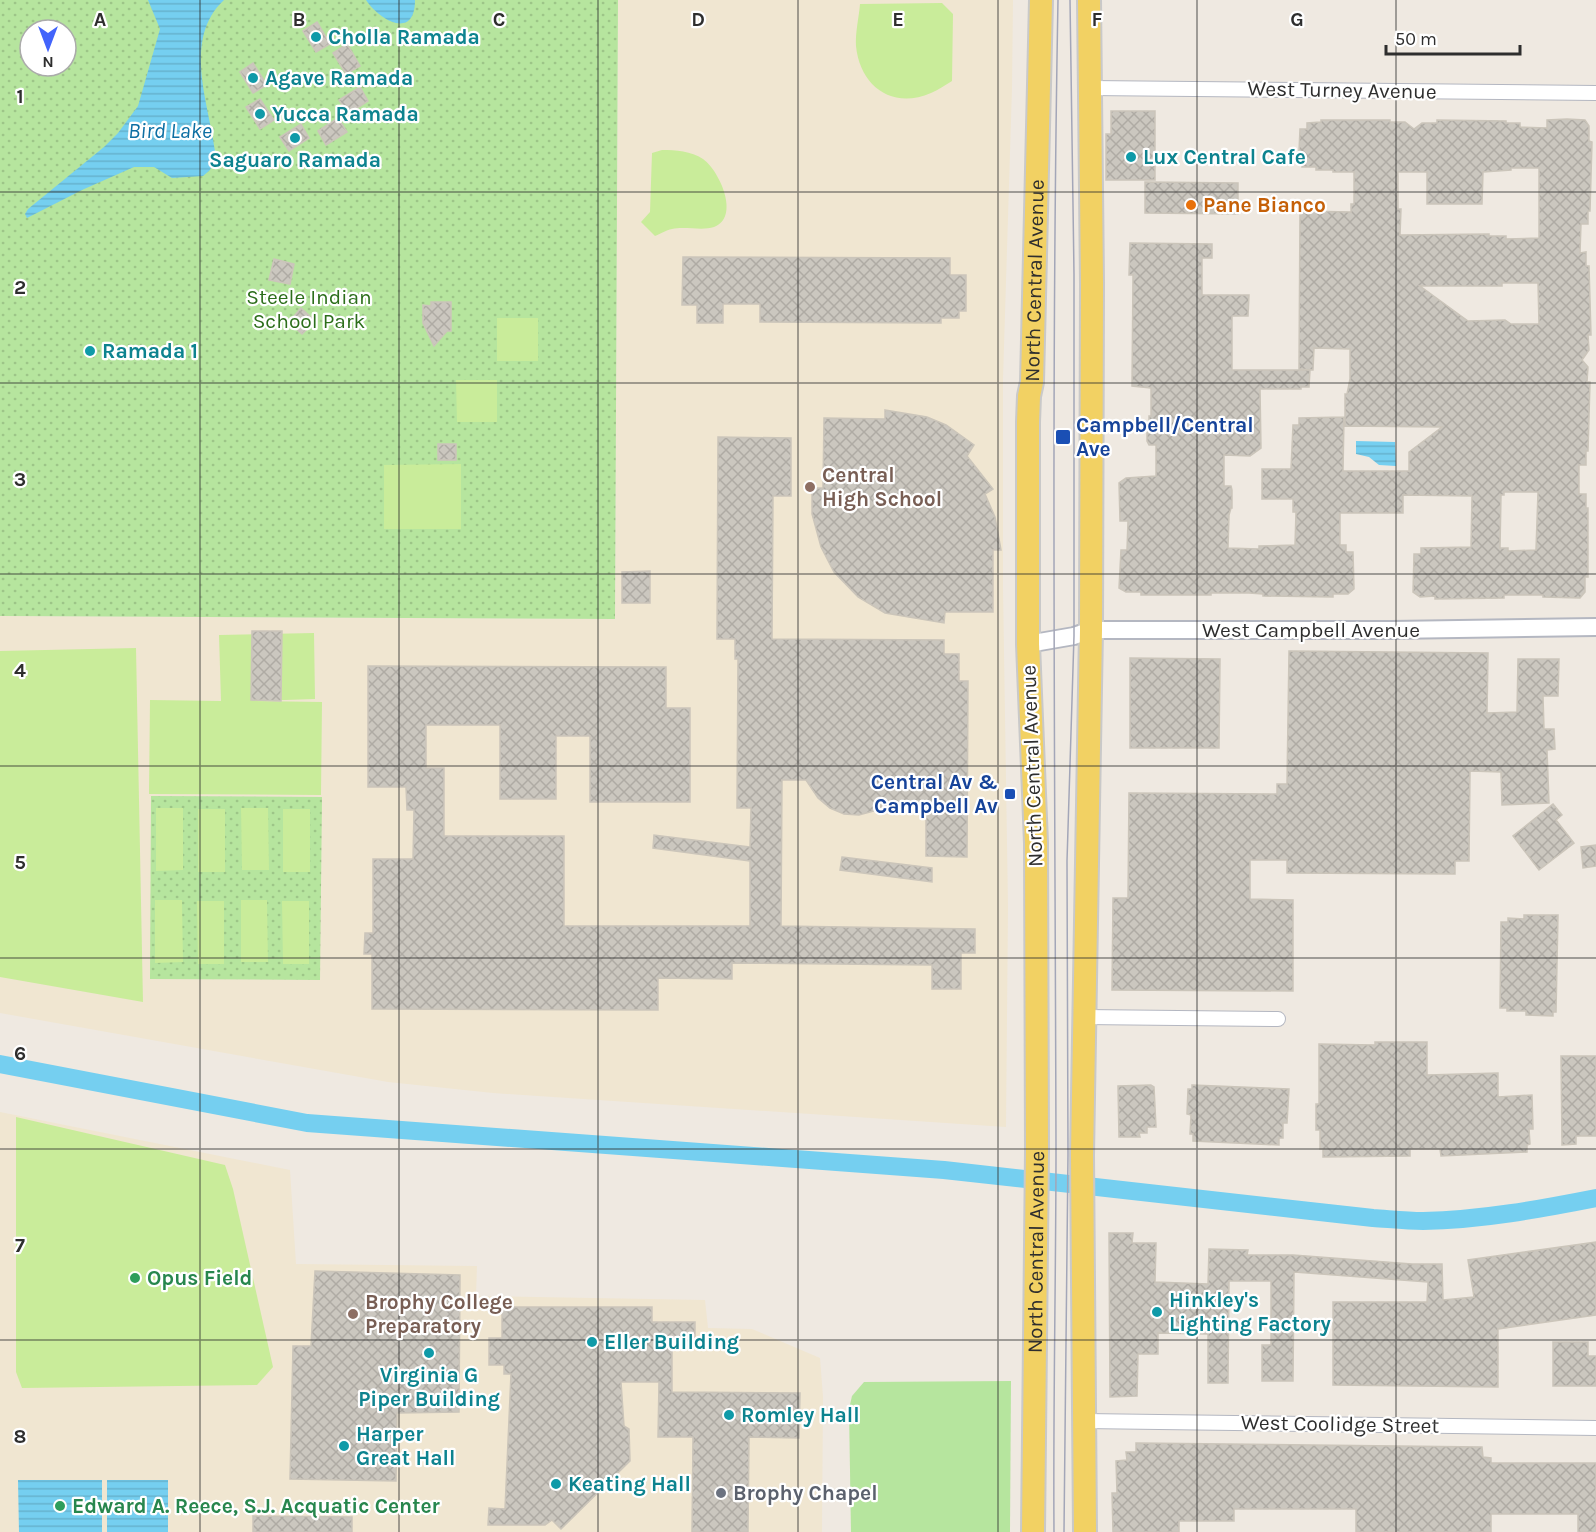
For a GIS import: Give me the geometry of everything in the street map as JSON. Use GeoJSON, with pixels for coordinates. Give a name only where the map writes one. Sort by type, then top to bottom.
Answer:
{"type":"FeatureCollection","features":[{"type":"Feature","properties":{"kind":"main road","name":"North Central Avenue"},"geometry":{"type":"LineString","coordinates":[[1033,1532],[1037,1151],[1036,843],[1028,644],[1028,422],[1032,382],[1041,0]]}},
{"type":"Feature","properties":{"kind":"main road"},"geometry":{"type":"LineString","coordinates":[[1085,1532],[1082,1155],[1091,630],[1092,252],[1089,0]]}},
{"type":"Feature","properties":{"kind":"street","name":"West Turney Avenue"},"geometry":{"type":"LineString","coordinates":[[1089,88],[1596,93]]}},
{"type":"Feature","properties":{"kind":"street","name":"West Campbell Avenue"},"geometry":{"type":"LineString","coordinates":[[1028,644],[1091,630],[1596,627]]}},
{"type":"Feature","properties":{"kind":"street"},"geometry":{"type":"LineString","coordinates":[[1084,1017],[1278,1019]]}},
{"type":"Feature","properties":{"kind":"street","name":"West Coolidge Street"},"geometry":{"type":"LineString","coordinates":[[1084,1421],[1596,1428]]}},
{"type":"Feature","properties":{"kind":"shaded area","name":"Central High School"},"geometry":{"type":"Polygon","coordinates":[[[618,0],[1013,0],[1003,379],[1003,588],[1008,907],[1006,1127],[493,1093],[388,1082],[0,1013],[0,616],[615,619],[618,0]]]}},
{"type":"Feature","properties":{"kind":"shaded area","name":"Brophy College Preparatory"},"geometry":{"type":"Polygon","coordinates":[[[0,1112],[290,1170],[296,1264],[477,1266],[476,1296],[705,1300],[708,1328],[752,1329],[820,1358],[823,1397],[822,1532],[0,1532],[0,1112]]]}},
{"type":"Feature","properties":{"kind":"green space","name":"Steele Indian School Park"},"geometry":{"type":"Polygon","coordinates":[[[0,0],[618,0],[615,619],[0,616],[0,0]]]}},
{"type":"Feature","properties":{"kind":"green space"},"geometry":{"type":"Polygon","coordinates":[[[942,3],[953,14],[952,81],[934,92],[917,98],[891,96],[880,91],[864,73],[859,60],[856,41],[860,4],[942,3]]]}},
{"type":"Feature","properties":{"kind":"green space"},"geometry":{"type":"Polygon","coordinates":[[[662,150],[698,156],[709,165],[725,193],[726,214],[722,222],[709,228],[677,228],[655,236],[641,222],[650,212],[652,153],[662,150]]]}},
{"type":"Feature","properties":{"kind":"green space"},"geometry":{"type":"Polygon","coordinates":[[[497,318],[538,318],[538,361],[497,361],[497,318]]]}},
{"type":"Feature","properties":{"kind":"green space"},"geometry":{"type":"Polygon","coordinates":[[[456,380],[497,380],[497,422],[457,422],[456,380]]]}},
{"type":"Feature","properties":{"kind":"green space"},"geometry":{"type":"Polygon","coordinates":[[[461,464],[461,529],[384,529],[384,465],[461,464]]]}},
{"type":"Feature","properties":{"kind":"green space"},"geometry":{"type":"Polygon","coordinates":[[[314,633],[315,699],[255,701],[322,702],[321,795],[149,794],[150,700],[221,701],[219,635],[314,633]]]}},
{"type":"Feature","properties":{"kind":"green space"},"geometry":{"type":"Polygon","coordinates":[[[136,648],[143,1002],[0,977],[0,651],[136,648]]]}},
{"type":"Feature","properties":{"kind":"green space"},"geometry":{"type":"Polygon","coordinates":[[[151,796],[322,797],[320,980],[150,979],[151,796]]]}},
{"type":"Feature","properties":{"kind":"green space"},"geometry":{"type":"Polygon","coordinates":[[[156,808],[183,808],[183,870],[156,871],[156,808]]]}},
{"type":"Feature","properties":{"kind":"green space"},"geometry":{"type":"Polygon","coordinates":[[[241,808],[268,808],[269,870],[242,870],[241,808]]]}},
{"type":"Feature","properties":{"kind":"green space"},"geometry":{"type":"Polygon","coordinates":[[[198,809],[225,809],[225,872],[198,872],[198,809]]]}},
{"type":"Feature","properties":{"kind":"green space"},"geometry":{"type":"Polygon","coordinates":[[[283,809],[310,809],[310,872],[283,872],[283,809]]]}},
{"type":"Feature","properties":{"kind":"green space"},"geometry":{"type":"Polygon","coordinates":[[[155,900],[182,900],[183,962],[155,963],[155,900]]]}},
{"type":"Feature","properties":{"kind":"green space"},"geometry":{"type":"Polygon","coordinates":[[[241,900],[267,900],[268,962],[241,962],[241,900]]]}},
{"type":"Feature","properties":{"kind":"green space"},"geometry":{"type":"Polygon","coordinates":[[[197,901],[224,901],[224,964],[198,964],[197,901]]]}},
{"type":"Feature","properties":{"kind":"green space"},"geometry":{"type":"Polygon","coordinates":[[[282,901],[309,901],[309,964],[283,964],[282,901]]]}},
{"type":"Feature","properties":{"kind":"green space","name":"Opus Field"},"geometry":{"type":"Polygon","coordinates":[[[16,1117],[225,1165],[233,1189],[273,1367],[257,1385],[22,1388],[16,1372],[16,1117]]]}},
{"type":"Feature","properties":{"kind":"green space"},"geometry":{"type":"Polygon","coordinates":[[[1011,1381],[1010,1532],[851,1532],[849,1409],[852,1396],[864,1382],[1011,1381]]]}},
{"type":"Feature","properties":{"kind":"water","name":"Bird Lake"},"geometry":{"type":"Polygon","coordinates":[[[148,0],[224,0],[211,16],[204,33],[201,52],[204,92],[215,151],[210,170],[203,176],[172,178],[154,167],[134,167],[27,218],[25,214],[28,209],[104,147],[118,133],[138,106],[160,29],[148,0]]]}},
{"type":"Feature","properties":{"kind":"water"},"geometry":{"type":"Polygon","coordinates":[[[366,0],[415,0],[409,20],[396,23],[372,8],[366,0]]]}},
{"type":"Feature","properties":{"kind":"water"},"geometry":{"type":"Polygon","coordinates":[[[1356,441],[1395,442],[1396,466],[1379,465],[1369,457],[1356,454],[1356,441]]]}},
{"type":"Feature","properties":{"kind":"water","name":"Edward A. Reece, S.J. Acquatic Center"},"geometry":{"type":"Polygon","coordinates":[[[18,1480],[102,1480],[102,1532],[19,1532],[18,1480]]]}},
{"type":"Feature","properties":{"kind":"water","name":"Edward A. Reece, S.J. Acquatic Center"},"geometry":{"type":"Polygon","coordinates":[[[107,1480],[168,1480],[168,1532],[107,1532],[107,1480]]]}},
{"type":"Feature","properties":{"kind":"building","name":"Cholla Ramada"},"geometry":{"type":"Polygon","coordinates":[[[317,22],[330,44],[316,52],[303,31],[317,22]]]}},
{"type":"Feature","properties":{"kind":"building"},"geometry":{"type":"Polygon","coordinates":[[[347,44],[360,66],[346,74],[333,53],[347,44]]]}},
{"type":"Feature","properties":{"kind":"building","name":"Agave Ramada"},"geometry":{"type":"Polygon","coordinates":[[[253,63],[267,85],[253,93],[240,72],[253,63]]]}},
{"type":"Feature","properties":{"kind":"building"},"geometry":{"type":"Polygon","coordinates":[[[360,87],[368,101],[348,114],[339,100],[360,87]]]}},
{"type":"Feature","properties":{"kind":"building","name":"Yucca Ramada"},"geometry":{"type":"Polygon","coordinates":[[[260,99],[274,120],[260,129],[246,107],[260,99]]]}},
{"type":"Feature","properties":{"kind":"building","name":"Lux Central Cafe"},"geometry":{"type":"Polygon","coordinates":[[[1111,111],[1155,111],[1155,180],[1106,180],[1106,134],[1111,134],[1111,111]]]}},
{"type":"Feature","properties":{"kind":"building"},"geometry":{"type":"Polygon","coordinates":[[[338,118],[347,132],[326,145],[318,131],[338,118]]]}},
{"type":"Feature","properties":{"kind":"building"},"geometry":{"type":"Polygon","coordinates":[[[1321,120],[1390,120],[1390,122],[1405,122],[1414,129],[1422,123],[1437,123],[1437,120],[1506,121],[1506,123],[1520,123],[1520,127],[1547,128],[1547,120],[1585,120],[1589,126],[1589,141],[1592,142],[1590,211],[1588,211],[1588,224],[1581,224],[1580,253],[1586,252],[1586,266],[1589,266],[1591,335],[1588,335],[1589,350],[1582,360],[1588,367],[1587,382],[1590,382],[1588,451],[1586,451],[1586,465],[1579,465],[1579,494],[1586,494],[1586,508],[1588,508],[1588,577],[1585,577],[1585,592],[1580,598],[1504,595],[1504,598],[1435,599],[1435,596],[1420,597],[1413,592],[1414,554],[1421,554],[1421,548],[1471,547],[1472,496],[1403,495],[1403,513],[1340,513],[1340,545],[1346,545],[1346,552],[1353,552],[1354,589],[1348,594],[1333,594],[1333,597],[1263,596],[1263,594],[1249,593],[1141,595],[1141,592],[1126,592],[1119,588],[1121,550],[1127,550],[1128,521],[1120,521],[1119,483],[1126,478],[1156,476],[1156,445],[1149,445],[1147,441],[1147,423],[1151,416],[1151,388],[1132,386],[1133,275],[1129,275],[1130,243],[1212,244],[1212,258],[1202,258],[1202,295],[1249,295],[1248,316],[1232,316],[1232,370],[1310,370],[1309,387],[1260,389],[1261,448],[1250,456],[1224,455],[1224,486],[1231,486],[1232,490],[1228,548],[1259,549],[1259,546],[1295,545],[1296,512],[1293,512],[1293,499],[1262,499],[1262,469],[1291,469],[1293,425],[1299,425],[1299,418],[1344,417],[1343,471],[1409,471],[1409,452],[1442,427],[1345,426],[1345,394],[1347,394],[1350,379],[1350,349],[1314,348],[1313,370],[1299,369],[1300,211],[1351,212],[1351,204],[1354,204],[1354,172],[1333,172],[1333,170],[1316,170],[1316,167],[1302,167],[1299,152],[1300,129],[1307,129],[1307,123],[1321,122],[1321,120]],[[1511,168],[1511,170],[1483,172],[1482,204],[1427,204],[1427,172],[1398,172],[1398,209],[1401,209],[1400,235],[1489,234],[1489,236],[1506,236],[1506,239],[1539,238],[1539,168],[1511,168]],[[1502,283],[1502,286],[1420,286],[1468,321],[1505,320],[1511,324],[1539,324],[1538,283],[1502,283]],[[1504,492],[1504,495],[1501,495],[1500,548],[1508,548],[1508,551],[1536,550],[1538,492],[1504,492]]]}},
{"type":"Feature","properties":{"kind":"building","name":"Saguaro Ramada"},"geometry":{"type":"Polygon","coordinates":[[[301,124],[309,138],[289,151],[280,137],[301,124]]]}},
{"type":"Feature","properties":{"kind":"building","name":"Pane Bianco"},"geometry":{"type":"Polygon","coordinates":[[[1145,182],[1238,183],[1238,214],[1145,213],[1145,182]]]}},
{"type":"Feature","properties":{"kind":"building"},"geometry":{"type":"Polygon","coordinates":[[[683,257],[950,258],[950,275],[966,275],[966,311],[959,311],[959,318],[941,318],[941,323],[760,322],[760,304],[723,304],[723,323],[697,323],[697,305],[682,305],[683,257]]]}},
{"type":"Feature","properties":{"kind":"building"},"geometry":{"type":"Polygon","coordinates":[[[274,259],[294,264],[290,284],[269,280],[274,259]]]}},
{"type":"Feature","properties":{"kind":"building"},"geometry":{"type":"Polygon","coordinates":[[[431,302],[451,302],[451,331],[447,331],[434,346],[423,323],[423,305],[431,306],[431,302]]]}},
{"type":"Feature","properties":{"kind":"building"},"geometry":{"type":"Polygon","coordinates":[[[301,308],[315,321],[302,334],[289,322],[301,308]]]}},
{"type":"Feature","properties":{"kind":"building"},"geometry":{"type":"Polygon","coordinates":[[[885,410],[927,417],[946,425],[974,445],[967,456],[993,489],[985,494],[995,517],[1001,550],[993,550],[993,612],[945,612],[944,623],[885,613],[858,597],[834,572],[821,547],[812,514],[812,488],[823,488],[824,418],[885,419],[885,410]]]}},
{"type":"Feature","properties":{"kind":"building"},"geometry":{"type":"Polygon","coordinates":[[[718,437],[791,438],[791,496],[773,496],[772,639],[944,640],[944,654],[959,654],[959,681],[968,681],[967,857],[926,856],[926,807],[881,807],[859,815],[844,814],[830,808],[818,798],[806,780],[782,780],[781,926],[975,929],[975,953],[961,953],[961,989],[932,989],[932,965],[732,963],[732,979],[658,978],[658,1010],[372,1009],[372,954],[364,954],[365,933],[373,933],[373,859],[413,859],[414,810],[407,810],[406,787],[368,787],[368,666],[666,667],[666,708],[690,708],[690,802],[590,802],[590,736],[556,736],[556,799],[500,799],[500,725],[426,725],[426,768],[444,768],[444,836],[564,836],[564,926],[750,926],[750,861],[653,848],[654,835],[750,847],[751,808],[737,808],[738,659],[735,659],[735,639],[717,639],[718,437]]]}},
{"type":"Feature","properties":{"kind":"building"},"geometry":{"type":"Polygon","coordinates":[[[438,444],[456,444],[456,460],[438,460],[438,444]]]}},
{"type":"Feature","properties":{"kind":"building"},"geometry":{"type":"Polygon","coordinates":[[[650,571],[650,603],[622,603],[622,572],[650,571]]]}},
{"type":"Feature","properties":{"kind":"building"},"geometry":{"type":"Polygon","coordinates":[[[252,631],[282,631],[281,701],[251,700],[252,631]]]}},
{"type":"Feature","properties":{"kind":"building"},"geometry":{"type":"Polygon","coordinates":[[[1289,651],[1488,653],[1487,713],[1517,712],[1518,659],[1559,659],[1558,696],[1543,696],[1544,729],[1554,729],[1555,749],[1547,750],[1549,803],[1502,805],[1501,772],[1470,771],[1469,861],[1455,861],[1455,874],[1287,873],[1287,860],[1250,860],[1250,899],[1293,900],[1293,991],[1112,990],[1113,898],[1128,898],[1129,793],[1277,794],[1277,784],[1287,784],[1289,651]]]}},
{"type":"Feature","properties":{"kind":"building"},"geometry":{"type":"Polygon","coordinates":[[[1130,658],[1220,659],[1219,748],[1130,748],[1130,658]]]}},
{"type":"Feature","properties":{"kind":"building"},"geometry":{"type":"Polygon","coordinates":[[[1553,804],[1562,815],[1556,820],[1574,843],[1539,870],[1513,836],[1553,804]]]}},
{"type":"Feature","properties":{"kind":"building"},"geometry":{"type":"Polygon","coordinates":[[[1596,845],[1596,866],[1583,868],[1581,847],[1596,845]]]}},
{"type":"Feature","properties":{"kind":"building"},"geometry":{"type":"Polygon","coordinates":[[[842,857],[932,868],[932,882],[840,870],[842,857]]]}},
{"type":"Feature","properties":{"kind":"building"},"geometry":{"type":"Polygon","coordinates":[[[1524,915],[1558,915],[1556,1012],[1553,1012],[1553,1016],[1526,1015],[1526,1011],[1507,1011],[1507,1008],[1500,1008],[1501,922],[1508,922],[1508,918],[1524,919],[1524,915]]]}},
{"type":"Feature","properties":{"kind":"building"},"geometry":{"type":"Polygon","coordinates":[[[1375,1042],[1427,1042],[1427,1075],[1498,1073],[1498,1097],[1532,1095],[1533,1129],[1529,1129],[1530,1144],[1527,1145],[1527,1152],[1441,1156],[1440,1149],[1410,1149],[1410,1156],[1323,1157],[1323,1149],[1320,1149],[1320,1130],[1316,1130],[1316,1104],[1319,1104],[1319,1044],[1375,1045],[1375,1042]]]}},
{"type":"Feature","properties":{"kind":"building"},"geometry":{"type":"Polygon","coordinates":[[[1561,1056],[1596,1056],[1596,1136],[1576,1136],[1576,1144],[1562,1145],[1561,1056]]]}},
{"type":"Feature","properties":{"kind":"building"},"geometry":{"type":"Polygon","coordinates":[[[1151,1085],[1154,1087],[1156,1127],[1147,1127],[1147,1133],[1139,1133],[1140,1137],[1119,1137],[1118,1086],[1151,1085]]]}},
{"type":"Feature","properties":{"kind":"building"},"geometry":{"type":"Polygon","coordinates":[[[1192,1085],[1289,1089],[1287,1123],[1283,1123],[1283,1138],[1279,1138],[1279,1145],[1193,1141],[1193,1134],[1190,1134],[1191,1115],[1187,1114],[1188,1089],[1192,1089],[1192,1085]]]}},
{"type":"Feature","properties":{"kind":"building"},"geometry":{"type":"Polygon","coordinates":[[[1109,1233],[1133,1233],[1132,1243],[1156,1243],[1155,1282],[1208,1284],[1209,1249],[1248,1250],[1247,1255],[1293,1255],[1412,1264],[1442,1264],[1443,1300],[1474,1297],[1468,1260],[1596,1242],[1596,1315],[1498,1329],[1498,1387],[1333,1385],[1333,1302],[1427,1302],[1428,1282],[1294,1272],[1293,1381],[1262,1381],[1262,1345],[1271,1345],[1271,1281],[1229,1281],[1228,1383],[1208,1383],[1208,1334],[1158,1333],[1158,1354],[1138,1354],[1137,1396],[1110,1397],[1109,1233]]]}},
{"type":"Feature","properties":{"kind":"building"},"geometry":{"type":"Polygon","coordinates":[[[315,1271],[460,1275],[459,1412],[397,1413],[396,1481],[290,1479],[293,1346],[311,1346],[315,1271]]]}},
{"type":"Feature","properties":{"kind":"building"},"geometry":{"type":"Polygon","coordinates":[[[502,1307],[652,1307],[652,1322],[695,1322],[695,1347],[672,1347],[672,1392],[800,1393],[799,1438],[749,1437],[748,1532],[692,1532],[693,1437],[658,1437],[659,1382],[621,1382],[624,1426],[629,1429],[630,1461],[561,1529],[552,1520],[545,1525],[488,1525],[489,1508],[505,1509],[511,1374],[504,1374],[504,1365],[489,1365],[489,1338],[502,1338],[502,1307]]]}},
{"type":"Feature","properties":{"kind":"building"},"geometry":{"type":"Polygon","coordinates":[[[1553,1342],[1588,1342],[1588,1356],[1596,1356],[1596,1386],[1553,1386],[1553,1342]]]}},
{"type":"Feature","properties":{"kind":"building"},"geometry":{"type":"Polygon","coordinates":[[[1136,1443],[1482,1447],[1483,1457],[1491,1458],[1491,1463],[1596,1463],[1596,1532],[1578,1532],[1578,1514],[1491,1514],[1491,1532],[1356,1532],[1356,1509],[1234,1509],[1234,1521],[1179,1521],[1179,1532],[1113,1532],[1112,1493],[1117,1493],[1116,1461],[1127,1460],[1126,1452],[1136,1452],[1136,1443]]]}},
{"type":"Feature","properties":{"kind":"building"},"geometry":{"type":"Polygon","coordinates":[[[253,1516],[352,1517],[352,1532],[253,1532],[253,1516]]]}},
{"type":"Feature","properties":{"kind":"waterway"},"geometry":{"type":"LineString","coordinates":[[0,1064],[307,1123],[944,1170],[1373,1218],[1423,1221],[1467,1219],[1596,1198]]}},
{"type":"Feature","properties":{"kind":"tram line"},"geometry":{"type":"LineString","coordinates":[[1054,1532],[1056,1147],[1054,430],[1058,0]]}},
{"type":"Feature","properties":{"kind":"tram line"},"geometry":{"type":"LineString","coordinates":[[1064,1532],[1068,1154],[1067,861],[1074,636],[1074,274],[1070,0]]}},
{"type":"Feature","properties":{"kind":"place","name":"Cholla Ramada"},"geometry":{"type":"Point","coordinates":[316,37]}},
{"type":"Feature","properties":{"kind":"place","name":"Agave Ramada"},"geometry":{"type":"Point","coordinates":[253,78]}},
{"type":"Feature","properties":{"kind":"place","name":"Yucca Ramada"},"geometry":{"type":"Point","coordinates":[260,114]}},
{"type":"Feature","properties":{"kind":"place","name":"Saguaro Ramada"},"geometry":{"type":"Point","coordinates":[295,138]}},
{"type":"Feature","properties":{"kind":"place","name":"Lux Central Cafe"},"geometry":{"type":"Point","coordinates":[1131,157]}},
{"type":"Feature","properties":{"kind":"place","name":"Pane Bianco"},"geometry":{"type":"Point","coordinates":[1191,205]}},
{"type":"Feature","properties":{"kind":"place","name":"Ramada 1"},"geometry":{"type":"Point","coordinates":[90,351]}},
{"type":"Feature","properties":{"kind":"place","name":"Campbell/Central Ave"},"geometry":{"type":"Point","coordinates":[1063,437]}},
{"type":"Feature","properties":{"kind":"place","name":"Central High School"},"geometry":{"type":"Point","coordinates":[810,487]}},
{"type":"Feature","properties":{"kind":"place","name":"Central Av & Campbell Av"},"geometry":{"type":"Point","coordinates":[1010,794]}},
{"type":"Feature","properties":{"kind":"place","name":"Opus Field"},"geometry":{"type":"Point","coordinates":[135,1278]}},
{"type":"Feature","properties":{"kind":"place","name":"Hinkley's Lighting Factory"},"geometry":{"type":"Point","coordinates":[1157,1312]}},
{"type":"Feature","properties":{"kind":"place","name":"Brophy College Preparatory"},"geometry":{"type":"Point","coordinates":[353,1314]}},
{"type":"Feature","properties":{"kind":"place","name":"Eller Building"},"geometry":{"type":"Point","coordinates":[592,1342]}},
{"type":"Feature","properties":{"kind":"place","name":"Virginia G Piper Building"},"geometry":{"type":"Point","coordinates":[429,1353]}},
{"type":"Feature","properties":{"kind":"place","name":"Romley Hall"},"geometry":{"type":"Point","coordinates":[729,1415]}},
{"type":"Feature","properties":{"kind":"place","name":"Harper Great Hall"},"geometry":{"type":"Point","coordinates":[344,1446]}},
{"type":"Feature","properties":{"kind":"place","name":"Keating Hall"},"geometry":{"type":"Point","coordinates":[556,1484]}},
{"type":"Feature","properties":{"kind":"place","name":"Brophy Chapel"},"geometry":{"type":"Point","coordinates":[721,1493]}},
{"type":"Feature","properties":{"kind":"place","name":"Edward A. Reece, S.J. Acquatic Center"},"geometry":{"type":"Point","coordinates":[60,1506]}}]}
